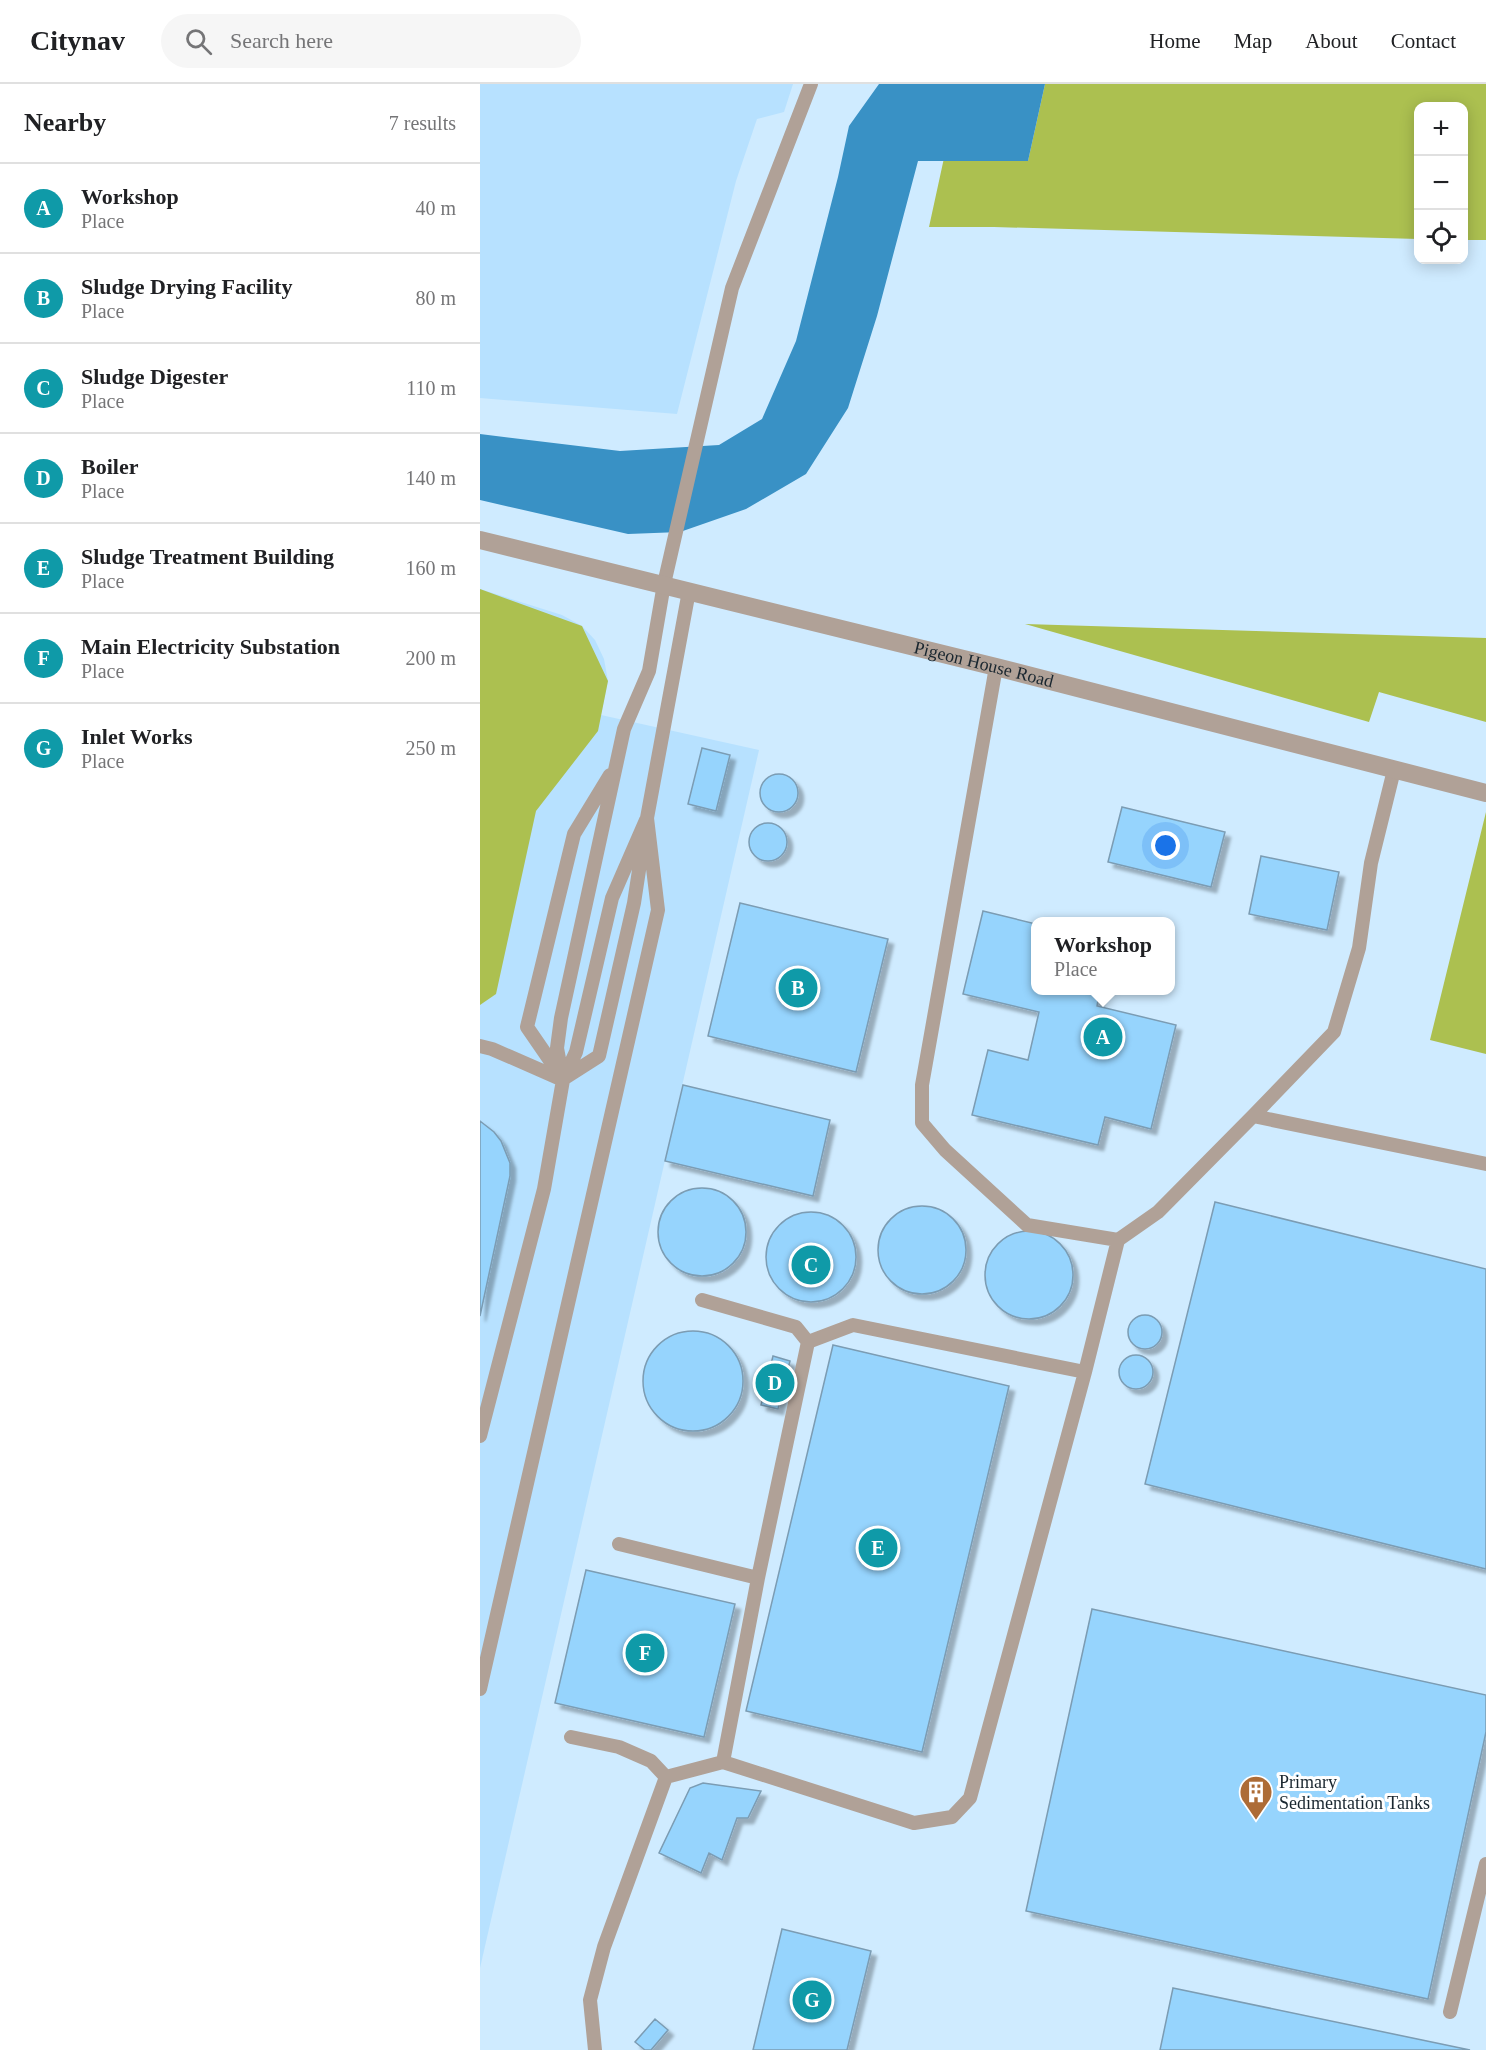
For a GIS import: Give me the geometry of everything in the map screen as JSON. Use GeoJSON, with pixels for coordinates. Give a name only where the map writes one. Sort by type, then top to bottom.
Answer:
{"type":"FeatureCollection","features":[{"type":"Feature","properties":{"kind":"street","name":"Pigeon House Road"},"geometry":{"type":"LineString","coordinates":[[480,540],[996,667],[1486,793]]}},
{"type":"Feature","properties":{"kind":"lane"},"geometry":{"type":"LineString","coordinates":[[563,1080],[558,1048],[561,1017],[624,729],[649,671],[664,584],[732,288],[811,84]]}},
{"type":"Feature","properties":{"kind":"lane"},"geometry":{"type":"LineString","coordinates":[[563,1080],[599,1056],[607,1026],[634,903],[647,818],[689,591]]}},
{"type":"Feature","properties":{"kind":"lane"},"geometry":{"type":"LineString","coordinates":[[996,667],[922,1086],[922,1123],[945,1150],[1027,1225],[1118,1240]]}},
{"type":"Feature","properties":{"kind":"lane"},"geometry":{"type":"LineString","coordinates":[[563,1080],[527,1027],[574,834],[616,766]]}},
{"type":"Feature","properties":{"kind":"lane"},"geometry":{"type":"LineString","coordinates":[[666,1777],[723,1762],[914,1823],[952,1817],[970,1798],[1085,1372],[1118,1240],[1158,1212],[1334,1032],[1359,948],[1371,863],[1394,770]]}},
{"type":"Feature","properties":{"kind":"lane"},"geometry":{"type":"LineString","coordinates":[[480,1436],[544,1189],[563,1080],[576,1052],[612,898],[647,818]]}},
{"type":"Feature","properties":{"kind":"lane"},"geometry":{"type":"LineString","coordinates":[[480,1689],[658,910],[647,818]]}},
{"type":"Feature","properties":{"kind":"lane"},"geometry":{"type":"LineString","coordinates":[[480,1046],[563,1080]]}},
{"type":"Feature","properties":{"kind":"lane"},"geometry":{"type":"LineString","coordinates":[[1253,1116],[1486,1164]]}},
{"type":"Feature","properties":{"kind":"lane"},"geometry":{"type":"LineString","coordinates":[[702,1300],[795,1327],[808,1342]]}},
{"type":"Feature","properties":{"kind":"lane"},"geometry":{"type":"LineString","coordinates":[[808,1342],[853,1324],[1085,1372]]}},
{"type":"Feature","properties":{"kind":"lane"},"geometry":{"type":"LineString","coordinates":[[723,1762],[758,1578],[808,1342]]}},
{"type":"Feature","properties":{"kind":"lane"},"geometry":{"type":"LineString","coordinates":[[620,1544],[758,1578]]}},
{"type":"Feature","properties":{"kind":"lane"},"geometry":{"type":"LineString","coordinates":[[571,1737],[619,1747],[651,1761],[666,1777]]}},
{"type":"Feature","properties":{"kind":"lane"},"geometry":{"type":"LineString","coordinates":[[595,2050],[590,2000],[604,1947],[666,1777]]}},
{"type":"Feature","properties":{"kind":"lane"},"geometry":{"type":"LineString","coordinates":[[1449,2012],[1482,1897],[1486,1864]]}},
{"type":"Feature","properties":{"kind":"shaded area"},"geometry":{"type":"Polygon","coordinates":[[[480,84],[793,84],[784,112],[757,119],[736,181],[677,414],[480,398],[480,84]]]}},
{"type":"Feature","properties":{"kind":"shaded area"},"geometry":{"type":"Polygon","coordinates":[[[480,589],[562,615],[582,626],[595,640],[604,659],[608,681],[601,715],[759,750],[480,1968],[480,589]]]}},
{"type":"Feature","properties":{"kind":"green space"},"geometry":{"type":"Polygon","coordinates":[[[1045,84],[1486,84],[1486,240],[1468,240],[1468,102],[1414,102],[1414,239],[929,227],[944,158],[1028,161],[1045,84]]]}},
{"type":"Feature","properties":{"kind":"green space"},"geometry":{"type":"Polygon","coordinates":[[[480,589],[582,626],[608,681],[598,731],[536,811],[496,994],[480,1005],[480,589]]]}},
{"type":"Feature","properties":{"kind":"green space"},"geometry":{"type":"Polygon","coordinates":[[[1025,624],[1486,638],[1486,722],[1379,692],[1369,722],[1025,624]]]}},
{"type":"Feature","properties":{"kind":"green space"},"geometry":{"type":"Polygon","coordinates":[[[1486,812],[1486,1054],[1430,1040],[1486,812]]]}},
{"type":"Feature","properties":{"kind":"water"},"geometry":{"type":"Polygon","coordinates":[[[879,84],[1045,84],[1028,161],[918,161],[877,316],[848,408],[806,474],[746,509],[680,532],[628,534],[480,500],[480,434],[620,451],[719,445],[762,419],[796,341],[849,126],[879,84]]]}},
{"type":"Feature","properties":{"kind":"building"},"geometry":{"type":"Polygon","coordinates":[[[702,748],[730,755],[716,811],[688,804],[702,748]]]}},
{"type":"Feature","properties":{"kind":"building"},"geometry":{"type":"Polygon","coordinates":[[[779,774],[786,775],[792,780],[797,786],[797,800],[792,806],[786,811],[779,812],[772,811],[766,806],[761,800],[760,793],[761,786],[766,780],[772,775],[779,774]]]}},
{"type":"Feature","properties":{"kind":"building"},"geometry":{"type":"Polygon","coordinates":[[[1122,807],[1225,832],[1211,887],[1108,862],[1122,807]]]}},
{"type":"Feature","properties":{"kind":"building"},"geometry":{"type":"Polygon","coordinates":[[[768,823],[775,824],[781,829],[786,835],[786,849],[781,855],[775,860],[768,861],[761,860],[755,855],[750,849],[749,842],[750,835],[755,829],[761,824],[768,823]]]}},
{"type":"Feature","properties":{"kind":"building"},"geometry":{"type":"Polygon","coordinates":[[[1261,856],[1339,872],[1327,930],[1249,914],[1261,856]]]}},
{"type":"Feature","properties":{"kind":"building"},"geometry":{"type":"Polygon","coordinates":[[[740,903],[888,939],[856,1072],[708,1036],[740,903]]]}},
{"type":"Feature","properties":{"kind":"building"},"geometry":{"type":"Polygon","coordinates":[[[983,911],[1031,923],[1031,995],[1099,995],[1097,1006],[1176,1025],[1151,1129],[1105,1117],[1098,1145],[972,1115],[988,1050],[1028,1060],[1039,1012],[963,994],[983,911]]]}},
{"type":"Feature","properties":{"kind":"building"},"geometry":{"type":"Polygon","coordinates":[[[683,1085],[830,1120],[813,1196],[665,1161],[683,1085]]]}},
{"type":"Feature","properties":{"kind":"building"},"geometry":{"type":"Polygon","coordinates":[[[480,1121],[501,1141],[510,1163],[510,1176],[480,1316],[480,1121]]]}},
{"type":"Feature","properties":{"kind":"building"},"geometry":{"type":"Polygon","coordinates":[[[693,1188],[711,1188],[727,1195],[739,1207],[746,1223],[746,1241],[739,1257],[727,1269],[711,1276],[693,1276],[677,1269],[665,1257],[658,1241],[658,1223],[665,1207],[677,1195],[693,1188]]]}},
{"type":"Feature","properties":{"kind":"building"},"geometry":{"type":"Polygon","coordinates":[[[1215,1202],[1486,1269],[1486,1569],[1145,1484],[1215,1202]]]}},
{"type":"Feature","properties":{"kind":"building"},"geometry":{"type":"Polygon","coordinates":[[[913,1206],[931,1206],[947,1213],[959,1225],[966,1241],[966,1259],[959,1275],[947,1287],[931,1294],[913,1294],[897,1287],[885,1275],[878,1259],[878,1241],[885,1225],[897,1213],[913,1206]]]}},
{"type":"Feature","properties":{"kind":"building"},"geometry":{"type":"Polygon","coordinates":[[[811,1212],[836,1220],[848,1232],[856,1257],[848,1282],[836,1294],[811,1302],[786,1294],[774,1282],[766,1257],[774,1232],[786,1220],[811,1212]]]}},
{"type":"Feature","properties":{"kind":"building"},"geometry":{"type":"Polygon","coordinates":[[[1020,1231],[1038,1231],[1054,1238],[1066,1250],[1073,1266],[1073,1284],[1066,1300],[1054,1312],[1038,1319],[1020,1319],[1004,1312],[992,1300],[985,1284],[985,1266],[992,1250],[1004,1238],[1020,1231]]]}},
{"type":"Feature","properties":{"kind":"building"},"geometry":{"type":"Polygon","coordinates":[[[1145,1315],[1157,1320],[1162,1332],[1157,1344],[1145,1349],[1133,1344],[1128,1332],[1133,1320],[1145,1315]]]}},
{"type":"Feature","properties":{"kind":"building"},"geometry":{"type":"Polygon","coordinates":[[[693,1331],[712,1335],[728,1346],[739,1362],[743,1381],[739,1400],[728,1416],[712,1427],[693,1431],[674,1427],[658,1416],[647,1400],[643,1381],[647,1362],[658,1346],[674,1335],[693,1331]]]}},
{"type":"Feature","properties":{"kind":"building"},"geometry":{"type":"Polygon","coordinates":[[[833,1345],[1009,1386],[922,1752],[746,1711],[833,1345]]]}},
{"type":"Feature","properties":{"kind":"building"},"geometry":{"type":"Polygon","coordinates":[[[1136,1355],[1148,1360],[1153,1372],[1148,1384],[1136,1389],[1124,1384],[1119,1372],[1124,1360],[1136,1355]]]}},
{"type":"Feature","properties":{"kind":"building"},"geometry":{"type":"Polygon","coordinates":[[[773,1356],[790,1361],[778,1409],[761,1405],[773,1356]]]}},
{"type":"Feature","properties":{"kind":"building"},"geometry":{"type":"Polygon","coordinates":[[[586,1570],[735,1604],[704,1737],[555,1703],[586,1570]]]}},
{"type":"Feature","properties":{"kind":"building","name":"Primary Sedimentation Tanks"},"geometry":{"type":"Polygon","coordinates":[[[1092,1609],[1486,1695],[1486,1732],[1428,1999],[1026,1911],[1092,1609]]]}},
{"type":"Feature","properties":{"kind":"building"},"geometry":{"type":"Polygon","coordinates":[[[703,1783],[761,1791],[748,1818],[737,1818],[722,1860],[709,1853],[701,1873],[659,1853],[690,1788],[703,1783]]]}},
{"type":"Feature","properties":{"kind":"building"},"geometry":{"type":"Polygon","coordinates":[[[782,1929],[871,1951],[847,2050],[753,2050],[782,1929]]]}},
{"type":"Feature","properties":{"kind":"building"},"geometry":{"type":"Polygon","coordinates":[[[1173,1988],[1470,2050],[1160,2050],[1173,1988]]]}},
{"type":"Feature","properties":{"kind":"building"},"geometry":{"type":"Polygon","coordinates":[[[655,2019],[668,2030],[651,2050],[645,2050],[635,2042],[655,2019]]]}},
{"type":"Feature","properties":{"kind":"place","name":"Sludge Drying Facility"},"geometry":{"type":"Point","coordinates":[798,988]}},
{"type":"Feature","properties":{"kind":"place","name":"Workshop"},"geometry":{"type":"Point","coordinates":[1103,1037]}},
{"type":"Feature","properties":{"kind":"place","name":"Sludge Digester"},"geometry":{"type":"Point","coordinates":[811,1265]}},
{"type":"Feature","properties":{"kind":"place","name":"Boiler"},"geometry":{"type":"Point","coordinates":[775,1383]}},
{"type":"Feature","properties":{"kind":"place","name":"Sludge Treatment Building"},"geometry":{"type":"Point","coordinates":[878,1548]}},
{"type":"Feature","properties":{"kind":"place","name":"Main Electricity Substation"},"geometry":{"type":"Point","coordinates":[645,1653]}},
{"type":"Feature","properties":{"kind":"place","name":"Primary Sedimentation Tanks"},"geometry":{"type":"Point","coordinates":[1256,1821]}},
{"type":"Feature","properties":{"kind":"place","name":"Inlet Works"},"geometry":{"type":"Point","coordinates":[812,2000]}}]}
